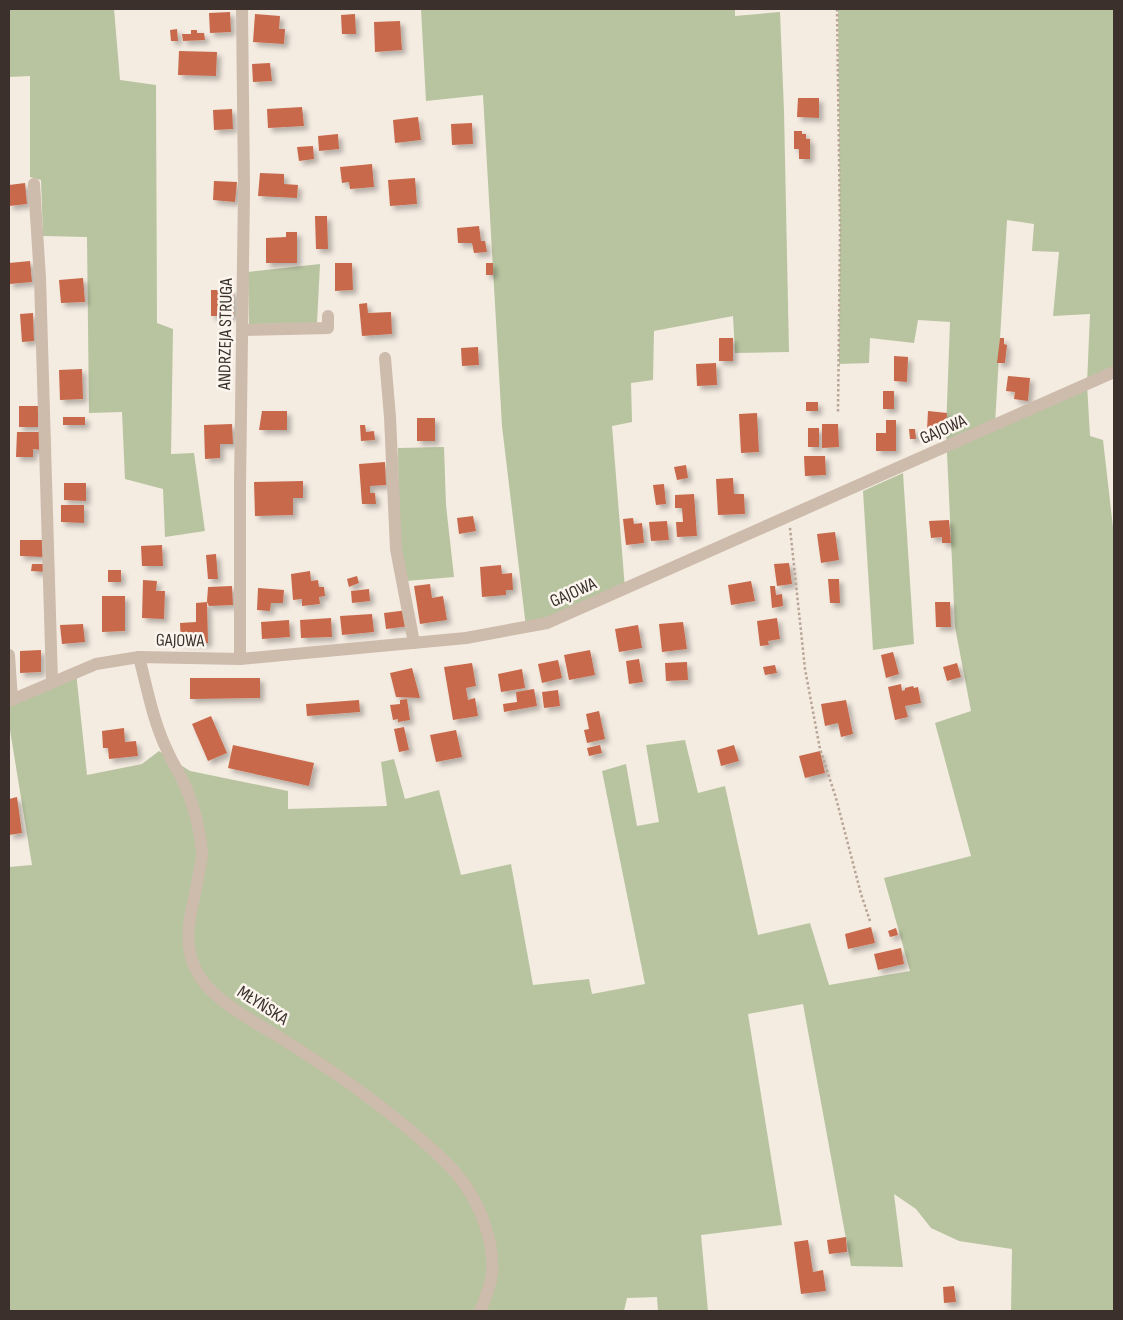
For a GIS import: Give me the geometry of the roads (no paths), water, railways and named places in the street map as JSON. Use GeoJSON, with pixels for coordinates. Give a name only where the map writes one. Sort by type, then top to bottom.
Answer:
{"type":"FeatureCollection","features":[{"type":"Feature","properties":{"kind":"street","name":"ANDRZEJA STRUGA"},"geometry":{"type":"LineString","coordinates":[[240,659],[244,190],[242,9]]}},
{"type":"Feature","properties":{"kind":"street"},"geometry":{"type":"LineString","coordinates":[[34,184],[40,288],[52,682]]}},
{"type":"Feature","properties":{"kind":"street"},"geometry":{"type":"LineString","coordinates":[[242,330],[328,328],[328,316]]}},
{"type":"Feature","properties":{"kind":"street"},"geometry":{"type":"LineString","coordinates":[[385,358],[390,417],[396,548],[414,643]]}},
{"type":"Feature","properties":{"kind":"street","name":"GAJOWA"},"geometry":{"type":"LineString","coordinates":[[10,701],[96,664],[139,657],[240,659],[466,638],[547,622],[1114,372]]}},
{"type":"Feature","properties":{"kind":"street"},"geometry":{"type":"LineString","coordinates":[[9,655],[10,701]]}},
{"type":"Feature","properties":{"kind":"street","name":"MŁYŃSKA"},"geometry":{"type":"LineString","coordinates":[[139,657],[154,716],[167,750],[183,781],[196,817],[202,855],[197,888],[189,918],[187,942],[195,969],[207,987],[227,1005],[330,1070],[384,1109],[449,1165],[470,1193],[482,1216],[491,1245],[492,1273],[486,1297],[480,1311]]}}]}
